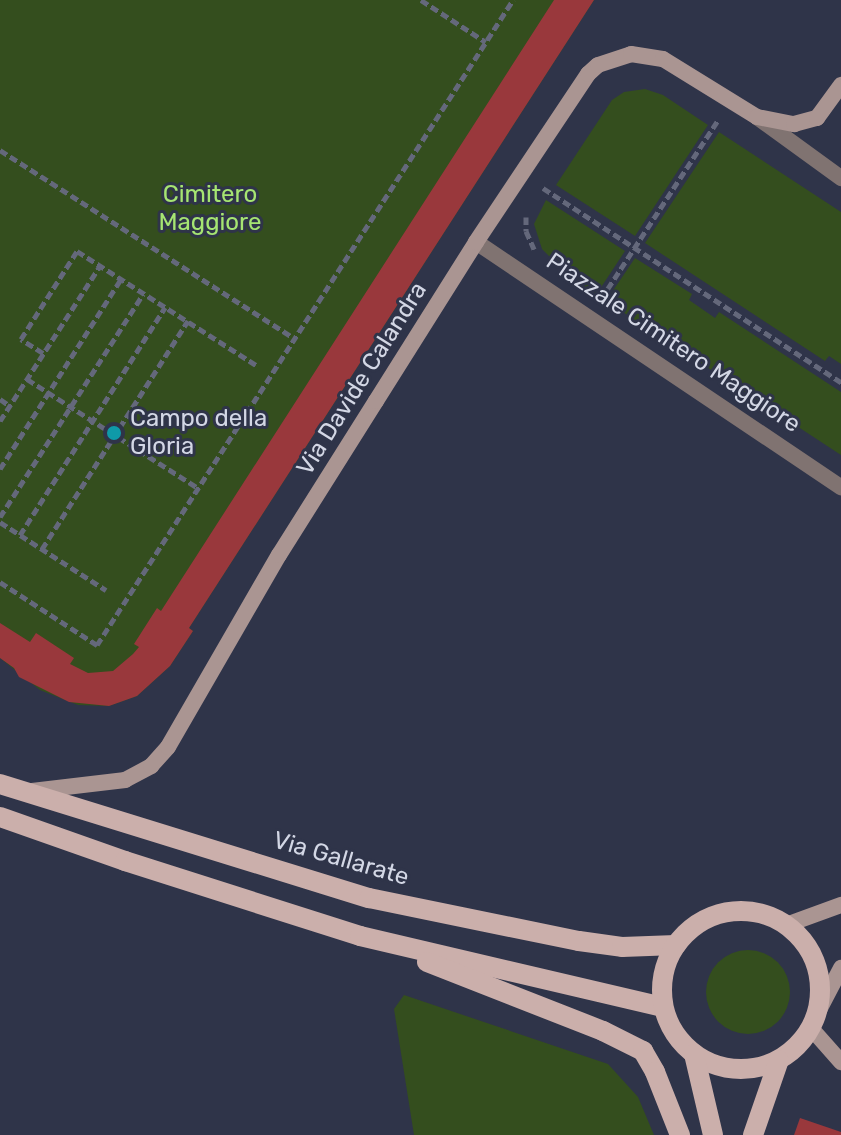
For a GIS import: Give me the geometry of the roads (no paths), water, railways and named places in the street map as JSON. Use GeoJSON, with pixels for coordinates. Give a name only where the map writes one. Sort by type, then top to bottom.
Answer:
{"type":"FeatureCollection","features":[{"type":"Feature","properties":{"kind":"main road","name":"Via Davide Calandra"},"geometry":{"type":"LineString","coordinates":[[26,792],[125,780],[151,766],[168,747],[279,555],[476,242],[588,74],[598,65],[631,54],[663,59],[757,117]]}},
{"type":"Feature","properties":{"kind":"main road"},"geometry":{"type":"LineString","coordinates":[[757,117],[777,123],[806,123],[825,110],[841,85]]}},
{"type":"Feature","properties":{"kind":"main road","name":"Via Gallarate"},"geometry":{"type":"LineString","coordinates":[[0,784],[369,898],[579,941],[622,947],[676,945]]}},
{"type":"Feature","properties":{"kind":"main road"},"geometry":{"type":"LineString","coordinates":[[0,817],[125,861],[360,936],[603,1031],[643,1051],[680,1135]]}},
{"type":"Feature","properties":{"kind":"main road"},"geometry":{"type":"LineString","coordinates":[[786,925],[841,905]]}},
{"type":"Feature","properties":{"kind":"main road"},"geometry":{"type":"LineString","coordinates":[[841,968],[814,1019],[797,1046],[779,1060],[758,1068],[735,1069],[713,1064],[694,1054],[670,1025],[663,1007],[666,964],[676,945],[707,919],[727,912],[767,915],[786,925],[804,941],[816,963],[821,987],[814,1019],[841,1062]]}},
{"type":"Feature","properties":{"kind":"main road"},"geometry":{"type":"LineString","coordinates":[[360,936],[663,1007]]}},
{"type":"Feature","properties":{"kind":"main road"},"geometry":{"type":"LineString","coordinates":[[694,1054],[713,1135]]}},
{"type":"Feature","properties":{"kind":"main road"},"geometry":{"type":"LineString","coordinates":[[753,1135],[779,1060]]}},
{"type":"Feature","properties":{"kind":"street"},"geometry":{"type":"LineString","coordinates":[[757,117],[841,178]]}},
{"type":"Feature","properties":{"kind":"street","name":"Piazzale Cimitero Maggiore"},"geometry":{"type":"LineString","coordinates":[[476,242],[841,487]]}},
{"type":"Feature","properties":{"kind":"place","name":"Campo della Gloria"},"geometry":{"type":"Point","coordinates":[114,433]}},
{"type":"Feature","properties":{"kind":"park label","name":"Cimitero Maggiore"},"geometry":{"type":"Point","coordinates":[210,209]}}]}
